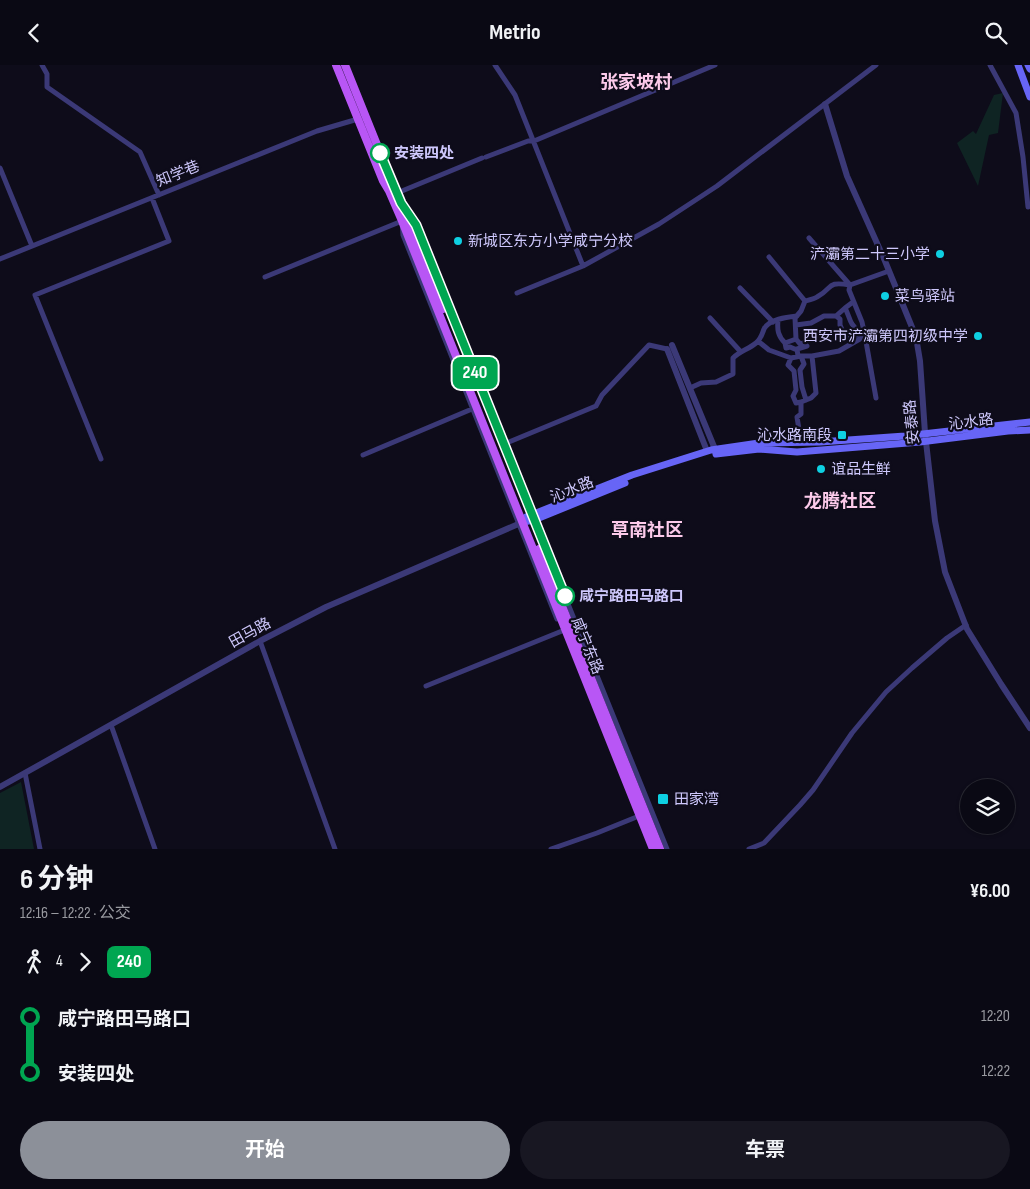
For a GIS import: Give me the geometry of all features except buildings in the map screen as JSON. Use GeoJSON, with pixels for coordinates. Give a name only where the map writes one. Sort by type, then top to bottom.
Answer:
{"type":"FeatureCollection","features":[{"type":"Feature","properties":{"kind":"main road","name":"咸宁东路"},"geometry":{"type":"LineString","coordinates":[[336,65],[383,181],[402,221],[527,520],[651,849]]}},
{"type":"Feature","properties":{"kind":"main road","name":"咸宁东路"},"geometry":{"type":"LineString","coordinates":[[345,65],[660,849]]}},
{"type":"Feature","properties":{"kind":"main road"},"geometry":{"type":"LineString","coordinates":[[1018,65],[1030,97]]}},
{"type":"Feature","properties":{"kind":"main road"},"geometry":{"type":"LineString","coordinates":[[1028,65],[1030,69]]}},
{"type":"Feature","properties":{"kind":"main road","name":"沁水路"},"geometry":{"type":"LineString","coordinates":[[527,520],[633,480],[713,454],[759,449],[798,452],[926,437],[1030,422]]}},
{"type":"Feature","properties":{"kind":"main road","name":"沁水路"},"geometry":{"type":"LineString","coordinates":[[527,520],[632,475],[715,449],[759,443],[801,441],[820,443],[1030,430]]}},
{"type":"Feature","properties":{"kind":"main road"},"geometry":{"type":"LineString","coordinates":[[549,574],[550,558]]}},
{"type":"Feature","properties":{"kind":"street"},"geometry":{"type":"LineString","coordinates":[[42,65],[47,74],[47,87],[140,152],[159,195]]}},
{"type":"Feature","properties":{"kind":"street"},"geometry":{"type":"LineString","coordinates":[[495,65],[515,95],[583,266]]}},
{"type":"Feature","properties":{"kind":"street"},"geometry":{"type":"LineString","coordinates":[[396,193],[484,157],[528,141],[534,141],[715,65]]}},
{"type":"Feature","properties":{"kind":"street"},"geometry":{"type":"LineString","coordinates":[[517,293],[583,266],[659,224],[717,186],[826,106],[876,65]]}},
{"type":"Feature","properties":{"kind":"street"},"geometry":{"type":"LineString","coordinates":[[990,65],[1016,113],[1028,207]]}},
{"type":"Feature","properties":{"kind":"street","name":"安泰路"},"geometry":{"type":"LineString","coordinates":[[826,106],[847,176],[890,271],[916,337],[920,361],[935,521],[945,572],[966,625],[1030,728]]}},
{"type":"Feature","properties":{"kind":"street","name":"知学巷"},"geometry":{"type":"LineString","coordinates":[[0,259],[316,131],[358,119]]}},
{"type":"Feature","properties":{"kind":"street"},"geometry":{"type":"LineString","coordinates":[[0,168],[32,246]]}},
{"type":"Feature","properties":{"kind":"street"},"geometry":{"type":"LineString","coordinates":[[100,459],[35,295],[169,241],[152,198]]}},
{"type":"Feature","properties":{"kind":"street"},"geometry":{"type":"LineString","coordinates":[[401,203],[416,225],[504,444],[562,631],[638,816],[551,849]]}},
{"type":"Feature","properties":{"kind":"street"},"geometry":{"type":"LineString","coordinates":[[266,277],[402,221],[403,235],[472,409],[527,520],[550,558],[667,849]]}},
{"type":"Feature","properties":{"kind":"street"},"geometry":{"type":"LineString","coordinates":[[809,239],[850,285],[849,289],[862,322],[876,398]]}},
{"type":"Feature","properties":{"kind":"street"},"geometry":{"type":"LineString","coordinates":[[769,257],[805,301]]}},
{"type":"Feature","properties":{"kind":"street"},"geometry":{"type":"LineString","coordinates":[[801,441],[797,417],[801,414],[804,401],[802,387],[797,371],[788,365],[791,358],[799,354],[807,346],[804,343],[800,344],[796,339],[795,318],[805,301],[817,297],[829,286],[838,283],[850,285],[890,271]]}},
{"type":"Feature","properties":{"kind":"street"},"geometry":{"type":"LineString","coordinates":[[740,287],[775,321],[780,338],[786,343],[786,348],[790,347],[799,354],[804,364],[797,371],[796,390],[793,396],[796,403],[804,401],[816,393],[812,356]]}},
{"type":"Feature","properties":{"kind":"street"},"geometry":{"type":"LineString","coordinates":[[796,325],[811,323],[824,316],[836,316],[853,301]]}},
{"type":"Feature","properties":{"kind":"street"},"geometry":{"type":"LineString","coordinates":[[836,316],[840,319],[840,325],[845,337],[849,339],[858,335],[857,329],[845,308]]}},
{"type":"Feature","properties":{"kind":"street"},"geometry":{"type":"LineString","coordinates":[[686,389],[701,383],[716,382],[734,375],[733,358],[740,351],[751,347],[758,341],[766,326],[775,321],[798,315]]}},
{"type":"Feature","properties":{"kind":"street"},"geometry":{"type":"LineString","coordinates":[[710,318],[740,351]]}},
{"type":"Feature","properties":{"kind":"street"},"geometry":{"type":"LineString","coordinates":[[799,354],[812,356],[839,351],[865,336]]}},
{"type":"Feature","properties":{"kind":"street"},"geometry":{"type":"LineString","coordinates":[[786,343],[796,339]]}},
{"type":"Feature","properties":{"kind":"street"},"geometry":{"type":"LineString","coordinates":[[758,341],[769,350],[791,358]]}},
{"type":"Feature","properties":{"kind":"street"},"geometry":{"type":"LineString","coordinates":[[504,444],[596,406],[602,395],[649,345],[669,347],[686,389],[715,449]]}},
{"type":"Feature","properties":{"kind":"street"},"geometry":{"type":"LineString","coordinates":[[686,389],[706,451]]}},
{"type":"Feature","properties":{"kind":"street"},"geometry":{"type":"LineString","coordinates":[[363,455],[472,409]]}},
{"type":"Feature","properties":{"kind":"street","name":"田马路"},"geometry":{"type":"LineString","coordinates":[[0,787],[260,641],[326,607],[527,520]]}},
{"type":"Feature","properties":{"kind":"street"},"geometry":{"type":"LineString","coordinates":[[749,849],[764,843],[814,790],[852,733],[886,692],[947,638],[966,625]]}},
{"type":"Feature","properties":{"kind":"street"},"geometry":{"type":"LineString","coordinates":[[426,686],[562,631]]}},
{"type":"Feature","properties":{"kind":"street"},"geometry":{"type":"LineString","coordinates":[[260,641],[335,849]]}},
{"type":"Feature","properties":{"kind":"street"},"geometry":{"type":"LineString","coordinates":[[111,725],[155,849]]}},
{"type":"Feature","properties":{"kind":"street"},"geometry":{"type":"LineString","coordinates":[[26,773],[40,849]]}},
{"type":"Feature","properties":{"kind":"green space"},"geometry":{"type":"Polygon","coordinates":[[[1003,93],[998,133],[989,135],[978,186],[957,143],[973,131],[976,134],[994,95],[1003,93]]]}},
{"type":"Feature","properties":{"kind":"green space"},"geometry":{"type":"Polygon","coordinates":[[[21,782],[34,849],[0,849],[0,793],[21,782]]]}},
{"type":"Feature","properties":{"kind":"bus line","name":"240"},"geometry":{"type":"LineString","coordinates":[[380,153],[401,203],[416,225],[565,596]]}},
{"type":"Feature","properties":{"kind":"place","name":"安装四处"},"geometry":{"type":"Point","coordinates":[380,153]}},
{"type":"Feature","properties":{"kind":"place","name":"新城区东方小学咸宁分校"},"geometry":{"type":"Point","coordinates":[458,241]}},
{"type":"Feature","properties":{"kind":"place","name":"浐灞第二十三小学"},"geometry":{"type":"Point","coordinates":[940,254]}},
{"type":"Feature","properties":{"kind":"place","name":"菜鸟驿站"},"geometry":{"type":"Point","coordinates":[885,296]}},
{"type":"Feature","properties":{"kind":"place","name":"西安市浐灞第四初级中学"},"geometry":{"type":"Point","coordinates":[978,336]}},
{"type":"Feature","properties":{"kind":"place","name":"沁水路南段"},"geometry":{"type":"Point","coordinates":[842,435]}},
{"type":"Feature","properties":{"kind":"place","name":"谊品生鲜"},"geometry":{"type":"Point","coordinates":[821,469]}},
{"type":"Feature","properties":{"kind":"place","name":"咸宁路田马路口"},"geometry":{"type":"Point","coordinates":[565,596]}},
{"type":"Feature","properties":{"kind":"place","name":"田家湾"},"geometry":{"type":"Point","coordinates":[663,799]}},
{"type":"Feature","properties":{"kind":"district","name":"张家坡村"},"geometry":{"type":"Point","coordinates":[636,82]}},
{"type":"Feature","properties":{"kind":"district","name":"龙腾社区"},"geometry":{"type":"Point","coordinates":[840,501]}},
{"type":"Feature","properties":{"kind":"district","name":"草南社区"},"geometry":{"type":"Point","coordinates":[647,530]}}]}
